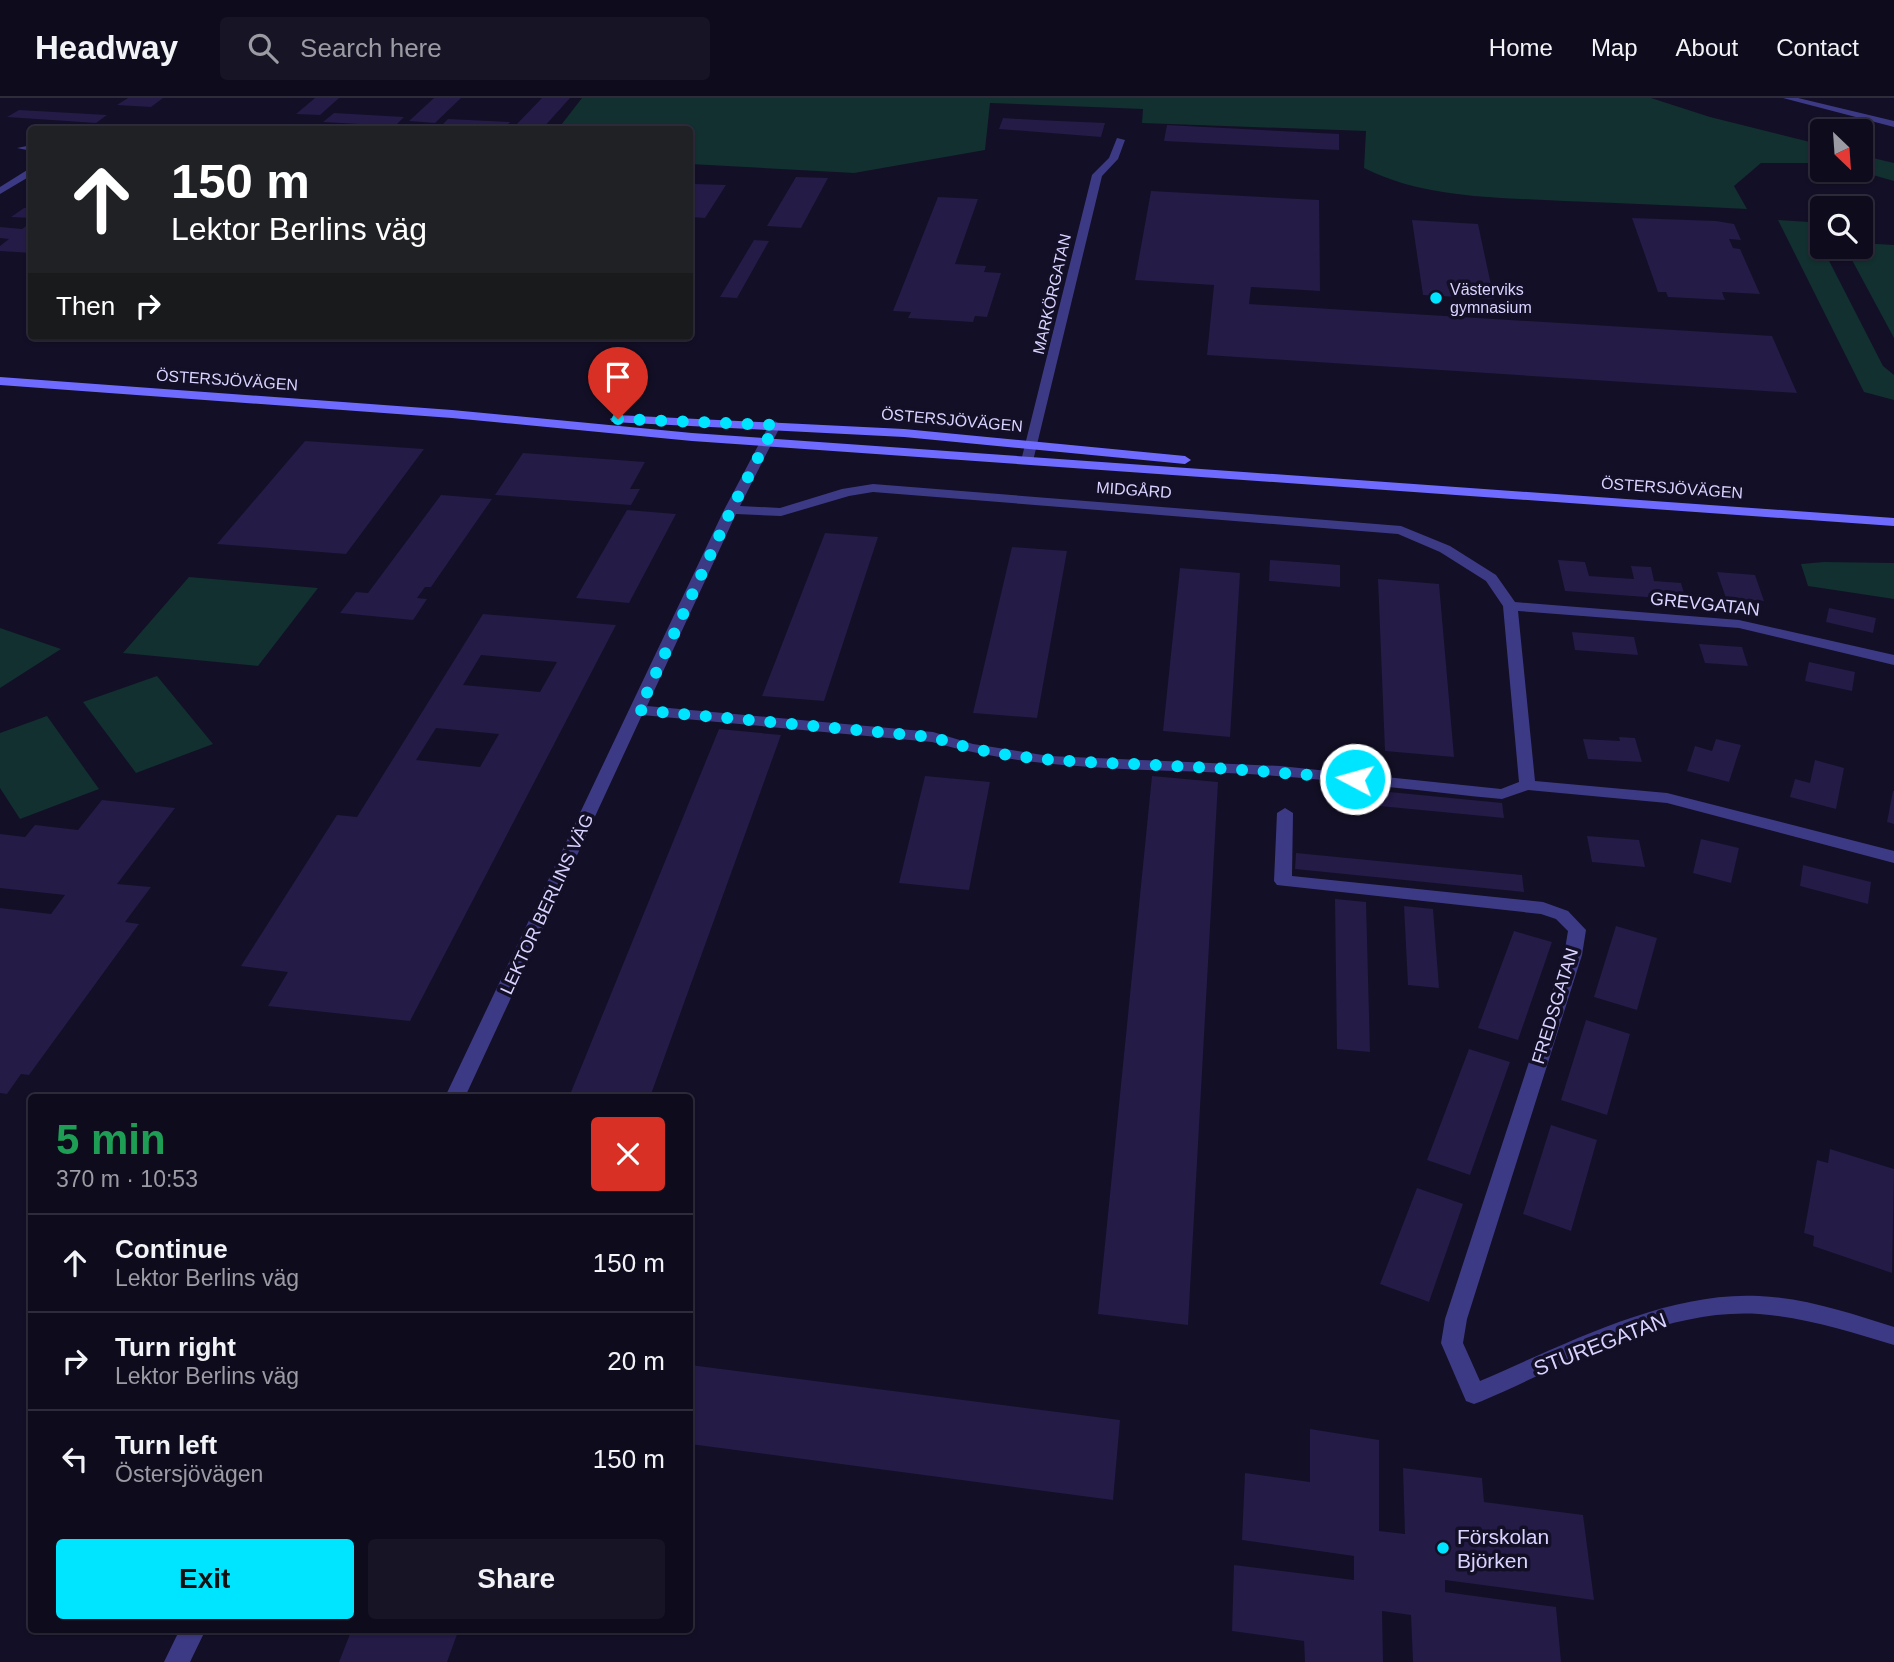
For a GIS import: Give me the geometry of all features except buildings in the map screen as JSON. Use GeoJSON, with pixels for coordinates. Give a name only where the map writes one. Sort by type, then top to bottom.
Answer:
{"type":"FeatureCollection","features":[{"type":"Feature","properties":{"kind":"main road","name":"ÖSTERSJÖVÄGEN"},"geometry":{"type":"LineString","coordinates":[[0,381],[452,414],[767,442],[1894,522]]}},
{"type":"Feature","properties":{"kind":"main road","name":"ÖSTERSJÖVÄGEN"},"geometry":{"type":"LineString","coordinates":[[452,414],[775,425],[1032,444],[1448,489]]}},
{"type":"Feature","properties":{"kind":"street"},"geometry":{"type":"LineString","coordinates":[[1787,98],[1894,124]]}},
{"type":"Feature","properties":{"kind":"street","name":"MARKÖRGATAN"},"geometry":{"type":"LineString","coordinates":[[1027,461],[1097,176],[1113,159],[1120,140]]}},
{"type":"Feature","properties":{"kind":"street"},"geometry":{"type":"LineString","coordinates":[[0,191],[28,173]]}},
{"type":"Feature","properties":{"kind":"street","name":"LEKTOR BERLINS VÄG"},"geometry":{"type":"LineString","coordinates":[[456,1094],[731,510],[775,425]]}},
{"type":"Feature","properties":{"kind":"street","name":"MIDGÅRD"},"geometry":{"type":"LineString","coordinates":[[731,510],[782,512],[847,492],[873,488],[1401,530],[1445,549],[1491,578],[1510,606]]}},
{"type":"Feature","properties":{"kind":"street"},"geometry":{"type":"LineString","coordinates":[[1510,606],[1527,785]]}},
{"type":"Feature","properties":{"kind":"street","name":"GREVGATAN"},"geometry":{"type":"LineString","coordinates":[[1510,606],[1739,624],[1894,660]]}},
{"type":"Feature","properties":{"kind":"street"},"geometry":{"type":"LineString","coordinates":[[639,710],[933,737],[968,750],[1045,760],[1250,769],[1502,794],[1527,785],[1667,798],[1894,857]]}},
{"type":"Feature","properties":{"kind":"street","name":"FREDSGATAN"},"geometry":{"type":"LineString","coordinates":[[1285,813],[1283,881],[1543,908],[1562,915],[1577,930],[1573,955],[1456,1318],[1452,1343],[1474,1394]]}},
{"type":"Feature","properties":{"kind":"street","name":"STUREGATAN"},"geometry":{"type":"LineString","coordinates":[[1474,1394],[1657,1320],[1705,1310],[1756,1305],[1814,1314],[1894,1336]]}},
{"type":"Feature","properties":{"kind":"street"},"geometry":{"type":"LineString","coordinates":[[177,1662],[191,1633]]}},
{"type":"Feature","properties":{"kind":"green space"},"geometry":{"type":"Polygon","coordinates":[[[582,98],[1651,98],[1710,117],[1810,142],[1810,163],[1761,163],[1734,186],[1747,209],[1487,197],[1436,191],[1412,186],[1364,168],[1366,131],[1142,123],[1143,109],[990,103],[985,150],[854,173],[693,164],[693,126],[560,126],[582,98]]]}},
{"type":"Feature","properties":{"kind":"green space"},"geometry":{"type":"Polygon","coordinates":[[[1873,158],[1894,163],[1894,181],[1873,175],[1873,158]]]}},
{"type":"Feature","properties":{"kind":"green space"},"geometry":{"type":"Polygon","coordinates":[[[1778,220],[1810,222],[1810,259],[1828,259],[1883,366],[1894,375],[1894,400],[1864,392],[1778,220]]]}},
{"type":"Feature","properties":{"kind":"green space"},"geometry":{"type":"Polygon","coordinates":[[[1873,244],[1894,245],[1894,338],[1851,259],[1873,259],[1873,244]]]}},
{"type":"Feature","properties":{"kind":"green space"},"geometry":{"type":"Polygon","coordinates":[[[1894,563],[1894,599],[1808,586],[1801,564],[1894,563]]]}},
{"type":"Feature","properties":{"kind":"green space"},"geometry":{"type":"Polygon","coordinates":[[[189,577],[318,588],[258,666],[123,653],[189,577]]]}},
{"type":"Feature","properties":{"kind":"green space"},"geometry":{"type":"Polygon","coordinates":[[[0,628],[61,649],[0,688],[0,628]]]}},
{"type":"Feature","properties":{"kind":"green space"},"geometry":{"type":"Polygon","coordinates":[[[157,676],[213,744],[136,773],[83,702],[157,676]]]}},
{"type":"Feature","properties":{"kind":"green space"},"geometry":{"type":"Polygon","coordinates":[[[47,716],[99,789],[20,819],[0,788],[0,733],[47,716]]]}},
{"type":"Feature","properties":{"kind":"place","name":"Västerviks gymnasium"},"geometry":{"type":"Point","coordinates":[1436,298]}},
{"type":"Feature","properties":{"kind":"place","name":"Förskolan Björken"},"geometry":{"type":"Point","coordinates":[1443,1548]}},
{"type":"Feature","properties":{"kind":"route"},"geometry":{"type":"LineString","coordinates":[[618,419],[775,425],[731,510],[639,710],[933,737],[968,750],[1045,760],[1250,769],[1355,779]]}}]}
